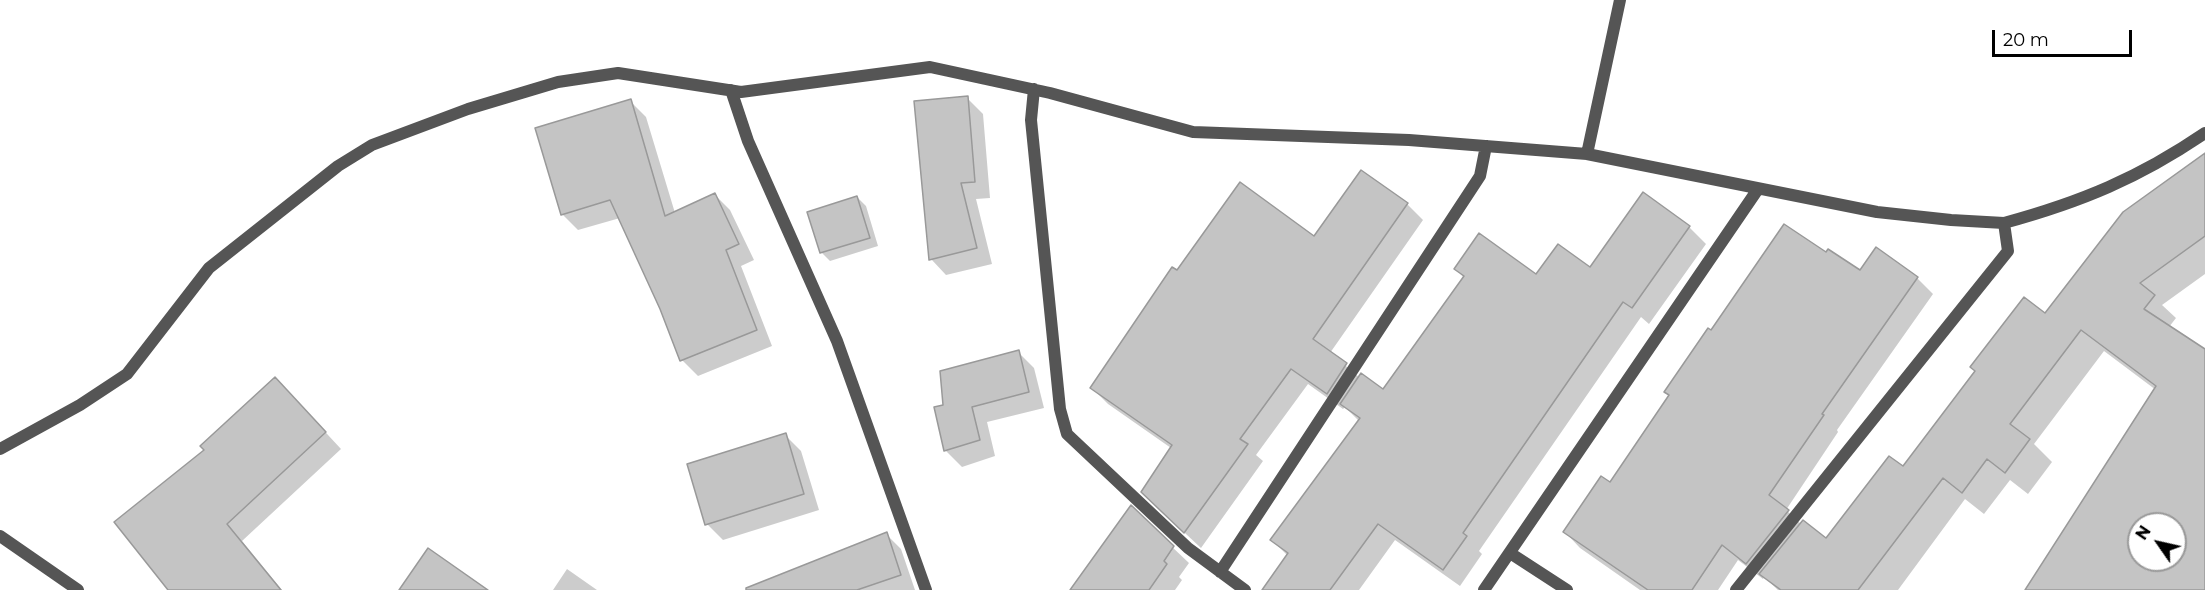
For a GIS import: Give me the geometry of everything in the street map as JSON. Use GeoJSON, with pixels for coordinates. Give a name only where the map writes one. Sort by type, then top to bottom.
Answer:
{"type":"FeatureCollection","features":[{"type":"Feature","properties":{"kind":"street"},"geometry":{"type":"LineString","coordinates":[[1587,154],[1620,0]]}},
{"type":"Feature","properties":{"kind":"street"},"geometry":{"type":"LineString","coordinates":[[0,449],[80,405],[127,374],[209,268],[338,166],[372,145],[468,109],[558,82],[618,73],[741,92],[930,67],[1034,89],[1193,132],[1409,140],[1587,154],[1877,212],[2004,223],[2096,194],[2157,165],[2205,133]]}},
{"type":"Feature","properties":{"kind":"street"},"geometry":{"type":"LineString","coordinates":[[1034,89],[1031,120],[1060,410],[1067,435],[1188,548],[1245,590]]}},
{"type":"Feature","properties":{"kind":"street"},"geometry":{"type":"LineString","coordinates":[[731,90],[748,141],[837,341],[926,590]]}},
{"type":"Feature","properties":{"kind":"street"},"geometry":{"type":"LineString","coordinates":[[1220,572],[1480,176],[1486,147]]}},
{"type":"Feature","properties":{"kind":"street"},"geometry":{"type":"LineString","coordinates":[[1484,590],[1758,189]]}},
{"type":"Feature","properties":{"kind":"street"},"geometry":{"type":"LineString","coordinates":[[1736,590],[2008,251],[2004,223]]}},
{"type":"Feature","properties":{"kind":"street"},"geometry":{"type":"LineString","coordinates":[[0,536],[78,590]]}},
{"type":"Feature","properties":{"kind":"street"},"geometry":{"type":"LineString","coordinates":[[1510,553],[1567,590]]}},
{"type":"Feature","properties":{"kind":"building"},"geometry":{"type":"Polygon","coordinates":[[[968,96],[975,182],[961,183],[977,248],[929,260],[914,101],[968,96]]]}},
{"type":"Feature","properties":{"kind":"building"},"geometry":{"type":"Polygon","coordinates":[[[631,99],[665,216],[715,193],[739,244],[726,250],[757,330],[680,361],[660,309],[610,200],[561,215],[535,128],[631,99]]]}},
{"type":"Feature","properties":{"kind":"building"},"geometry":{"type":"Polygon","coordinates":[[[2205,153],[2205,236],[2140,283],[2155,295],[2144,309],[2205,349],[2205,590],[2025,590],[2156,386],[2081,330],[2010,424],[2030,439],[2005,473],[1987,459],[1962,493],[1943,478],[1858,590],[1781,590],[1759,574],[1803,520],[1826,538],[1889,456],[1903,466],[1975,371],[1970,367],[2024,297],[2045,313],[2123,212],[2205,153]]]}},
{"type":"Feature","properties":{"kind":"building"},"geometry":{"type":"Polygon","coordinates":[[[1361,170],[1408,203],[1313,339],[1347,363],[1327,394],[1291,369],[1240,439],[1248,444],[1184,533],[1141,492],[1172,445],[1090,388],[1172,267],[1177,270],[1240,182],[1314,236],[1361,170]]]}},
{"type":"Feature","properties":{"kind":"building"},"geometry":{"type":"Polygon","coordinates":[[[1643,192],[1690,226],[1632,308],[1623,302],[1463,533],[1467,536],[1443,570],[1378,524],[1330,590],[1262,590],[1288,553],[1270,540],[1360,418],[1340,404],[1361,373],[1383,389],[1464,276],[1454,269],[1479,233],[1536,274],[1558,244],[1590,267],[1643,192]]]}},
{"type":"Feature","properties":{"kind":"building"},"geometry":{"type":"Polygon","coordinates":[[[857,196],[870,238],[820,253],[807,212],[857,196]]]}},
{"type":"Feature","properties":{"kind":"building"},"geometry":{"type":"Polygon","coordinates":[[[1784,224],[1826,252],[1828,249],[1860,270],[1876,247],[1918,277],[1822,414],[1824,415],[1769,495],[1789,510],[1746,564],[1722,545],[1692,590],[1648,590],[1563,532],[1601,476],[1610,482],[1669,395],[1664,392],[1708,328],[1711,330],[1784,224]]]}},
{"type":"Feature","properties":{"kind":"building"},"geometry":{"type":"Polygon","coordinates":[[[1019,350],[1029,392],[972,407],[980,440],[944,451],[934,407],[943,405],[940,371],[1019,350]]]}},
{"type":"Feature","properties":{"kind":"building"},"geometry":{"type":"Polygon","coordinates":[[[275,377],[326,432],[227,524],[281,590],[168,590],[114,522],[204,450],[200,446],[275,377]]]}},
{"type":"Feature","properties":{"kind":"building"},"geometry":{"type":"Polygon","coordinates":[[[786,433],[804,494],[705,525],[687,464],[786,433]]]}},
{"type":"Feature","properties":{"kind":"building"},"geometry":{"type":"Polygon","coordinates":[[[1131,505],[1174,546],[1164,561],[1167,564],[1149,590],[1070,590],[1131,505]]]}},
{"type":"Feature","properties":{"kind":"building"},"geometry":{"type":"Polygon","coordinates":[[[887,532],[901,575],[857,590],[746,590],[746,588],[887,532]]]}},
{"type":"Feature","properties":{"kind":"building"},"geometry":{"type":"Polygon","coordinates":[[[428,548],[488,590],[399,590],[428,548]]]}}]}
